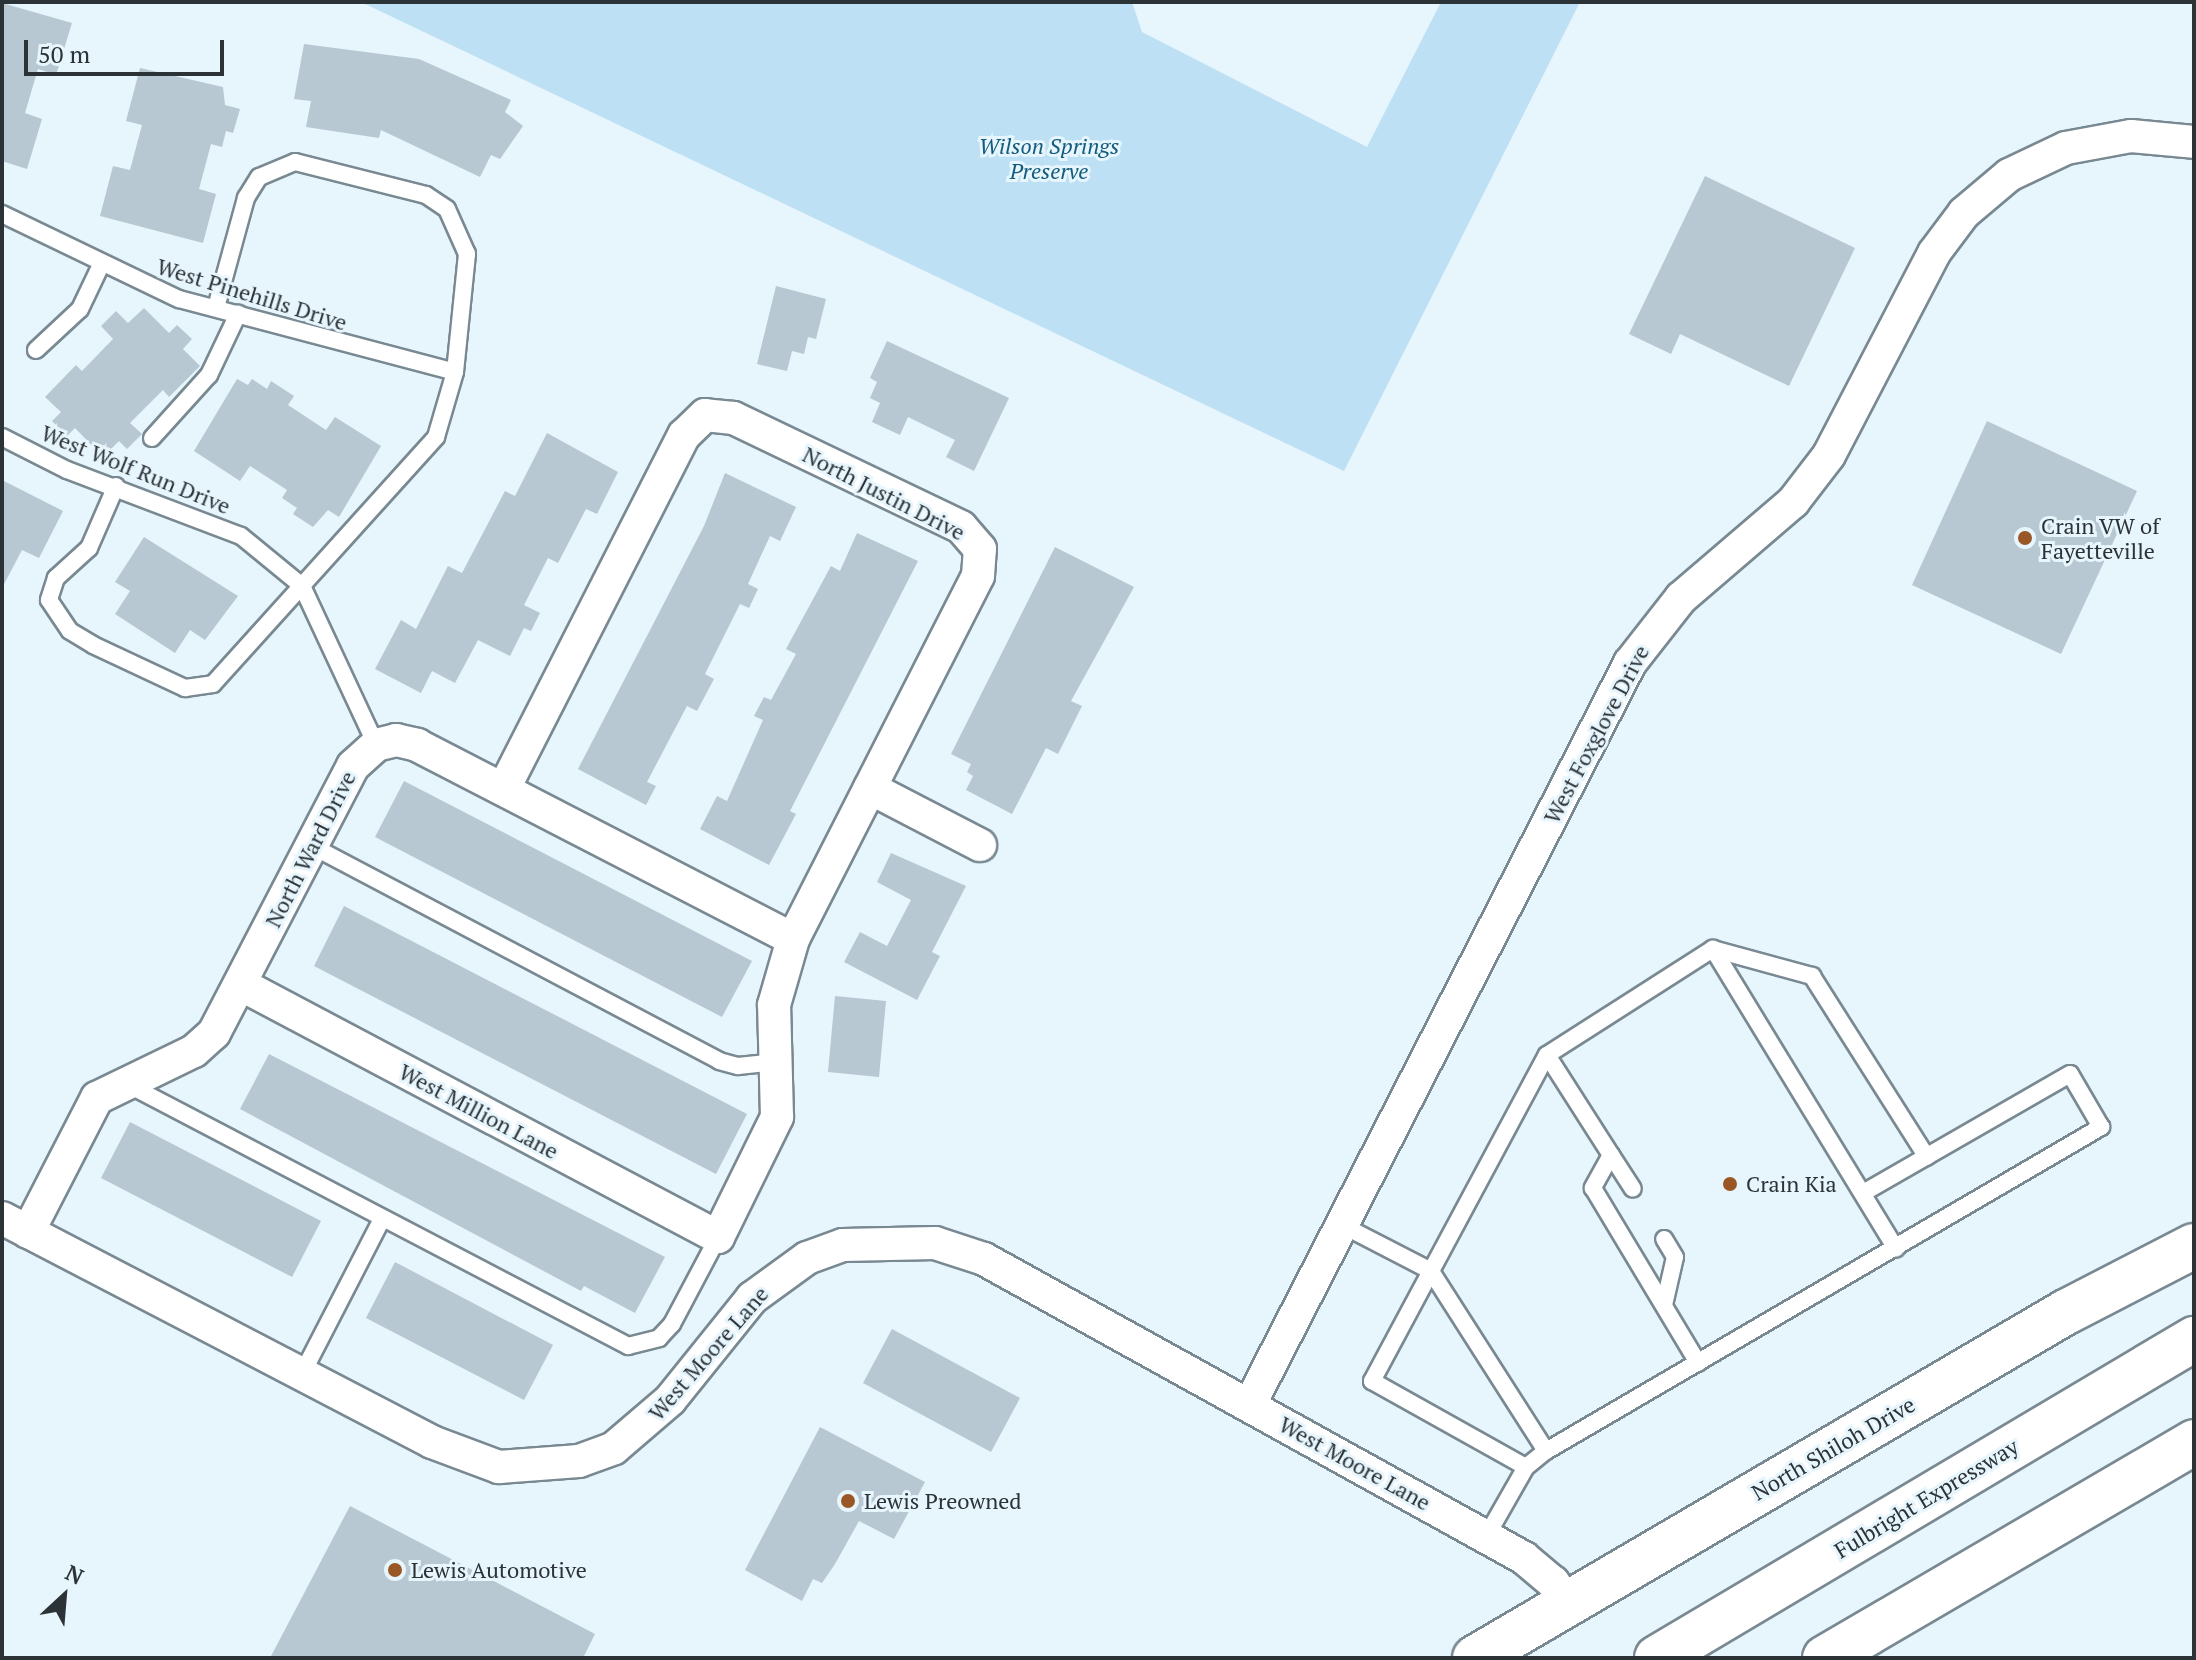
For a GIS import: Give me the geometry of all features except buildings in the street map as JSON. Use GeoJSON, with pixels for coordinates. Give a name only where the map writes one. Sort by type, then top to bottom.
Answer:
{"type":"FeatureCollection","features":[{"type":"Feature","properties":{"kind":"main road","name":"North Shiloh Drive"},"geometry":{"type":"LineString","coordinates":[[1475,1658],[2066,1312],[2194,1246]]}},
{"type":"Feature","properties":{"kind":"main road","name":"Fulbright Expressway"},"geometry":{"type":"LineString","coordinates":[[1657,1658],[2194,1339]]}},
{"type":"Feature","properties":{"kind":"main road"},"geometry":{"type":"LineString","coordinates":[[1825,1658],[2194,1442]]}},
{"type":"Feature","properties":{"kind":"street","name":"West Foxglove Drive"},"geometry":{"type":"LineString","coordinates":[[1250,1404],[1630,663],[1681,598],[1793,502],[1829,455],[1934,253],[1964,213],[2009,175],[2066,148],[2131,136],[2194,142]]}},
{"type":"Feature","properties":{"kind":"street","name":"North Justin Drive"},"geometry":{"type":"LineString","coordinates":[[504,789],[684,435],[705,415],[719,414],[961,527],[980,549],[978,576],[793,939],[774,1005],[775,1126],[718,1237]]}},
{"type":"Feature","properties":{"kind":"street"},"geometry":{"type":"LineString","coordinates":[[376,745],[396,740],[417,745],[793,939]]}},
{"type":"Feature","properties":{"kind":"street","name":"North Ward Drive"},"geometry":{"type":"LineString","coordinates":[[15,1225],[92,1106],[123,1082],[205,1043],[240,984],[353,766],[376,745]]}},
{"type":"Feature","properties":{"kind":"street"},"geometry":{"type":"LineString","coordinates":[[870,788],[980,845]]}},
{"type":"Feature","properties":{"kind":"street","name":"West Million Lane"},"geometry":{"type":"LineString","coordinates":[[240,984],[718,1237]]}},
{"type":"Feature","properties":{"kind":"street","name":"West Moore Lane"},"geometry":{"type":"LineString","coordinates":[[15,1225],[467,1459],[499,1467],[579,1461],[614,1448],[644,1427],[752,1298],[776,1276],[843,1245],[886,1241],[935,1243],[984,1259],[1524,1558],[1553,1582],[1567,1603]]}},
{"type":"Feature","properties":{"kind":"lane"},"geometry":{"type":"LineString","coordinates":[[116,486],[89,548],[50,589],[49,600],[70,631],[93,645],[165,680],[198,688],[213,684],[436,437],[455,372],[467,254],[447,209],[426,195],[295,162],[259,177],[246,198],[216,308]]}},
{"type":"Feature","properties":{"kind":"lane","name":"West Pinehills Drive"},"geometry":{"type":"LineString","coordinates":[[2,214],[101,265],[179,299],[455,372]]}},
{"type":"Feature","properties":{"kind":"lane"},"geometry":{"type":"LineString","coordinates":[[36,350],[80,309],[101,265]]}},
{"type":"Feature","properties":{"kind":"lane"},"geometry":{"type":"LineString","coordinates":[[152,438],[209,375],[238,314]]}},
{"type":"Feature","properties":{"kind":"lane","name":"West Wolf Run Drive"},"geometry":{"type":"LineString","coordinates":[[2,437],[241,536],[302,586],[376,745]]}},
{"type":"Feature","properties":{"kind":"lane"},"geometry":{"type":"LineString","coordinates":[[312,846],[719,1061],[738,1066],[774,1062]]}},
{"type":"Feature","properties":{"kind":"lane"},"geometry":{"type":"LineString","coordinates":[[1713,949],[1896,1249]]}},
{"type":"Feature","properties":{"kind":"lane"},"geometry":{"type":"LineString","coordinates":[[1526,1467],[1372,1381],[1547,1055],[1713,949],[1812,976],[1927,1157]]}},
{"type":"Feature","properties":{"kind":"lane"},"geometry":{"type":"LineString","coordinates":[[1547,1055],[1633,1189]]}},
{"type":"Feature","properties":{"kind":"lane"},"geometry":{"type":"LineString","coordinates":[[1486,1537],[1526,1467],[1546,1451],[2101,1127],[2070,1074],[1863,1193]]}},
{"type":"Feature","properties":{"kind":"lane"},"geometry":{"type":"LineString","coordinates":[[123,1082],[628,1346],[659,1338],[672,1324],[718,1237]]}},
{"type":"Feature","properties":{"kind":"lane"},"geometry":{"type":"LineString","coordinates":[[1611,1155],[1593,1188],[1698,1363]]}},
{"type":"Feature","properties":{"kind":"lane"},"geometry":{"type":"LineString","coordinates":[[302,1374],[382,1219]]}},
{"type":"Feature","properties":{"kind":"lane"},"geometry":{"type":"LineString","coordinates":[[1342,1225],[1431,1271],[1546,1451]]}},
{"type":"Feature","properties":{"kind":"lane"},"geometry":{"type":"LineString","coordinates":[[1664,1239],[1675,1257],[1664,1305]]}},
{"type":"Feature","properties":{"kind":"green space","name":"Wilson Springs Preserve"},"geometry":{"type":"Polygon","coordinates":[[[361,2],[1132,2],[1142,32],[1367,147],[1441,2],[1580,2],[1344,471],[361,2]]]}},
{"type":"Feature","properties":{"kind":"place","name":"Crain VW of Fayetteville"},"geometry":{"type":"Point","coordinates":[2025,538]}},
{"type":"Feature","properties":{"kind":"place","name":"Crain Kia"},"geometry":{"type":"Point","coordinates":[1730,1184]}},
{"type":"Feature","properties":{"kind":"place","name":"Lewis Preowned"},"geometry":{"type":"Point","coordinates":[848,1501]}},
{"type":"Feature","properties":{"kind":"place","name":"Lewis Automotive"},"geometry":{"type":"Point","coordinates":[395,1570]}}]}
